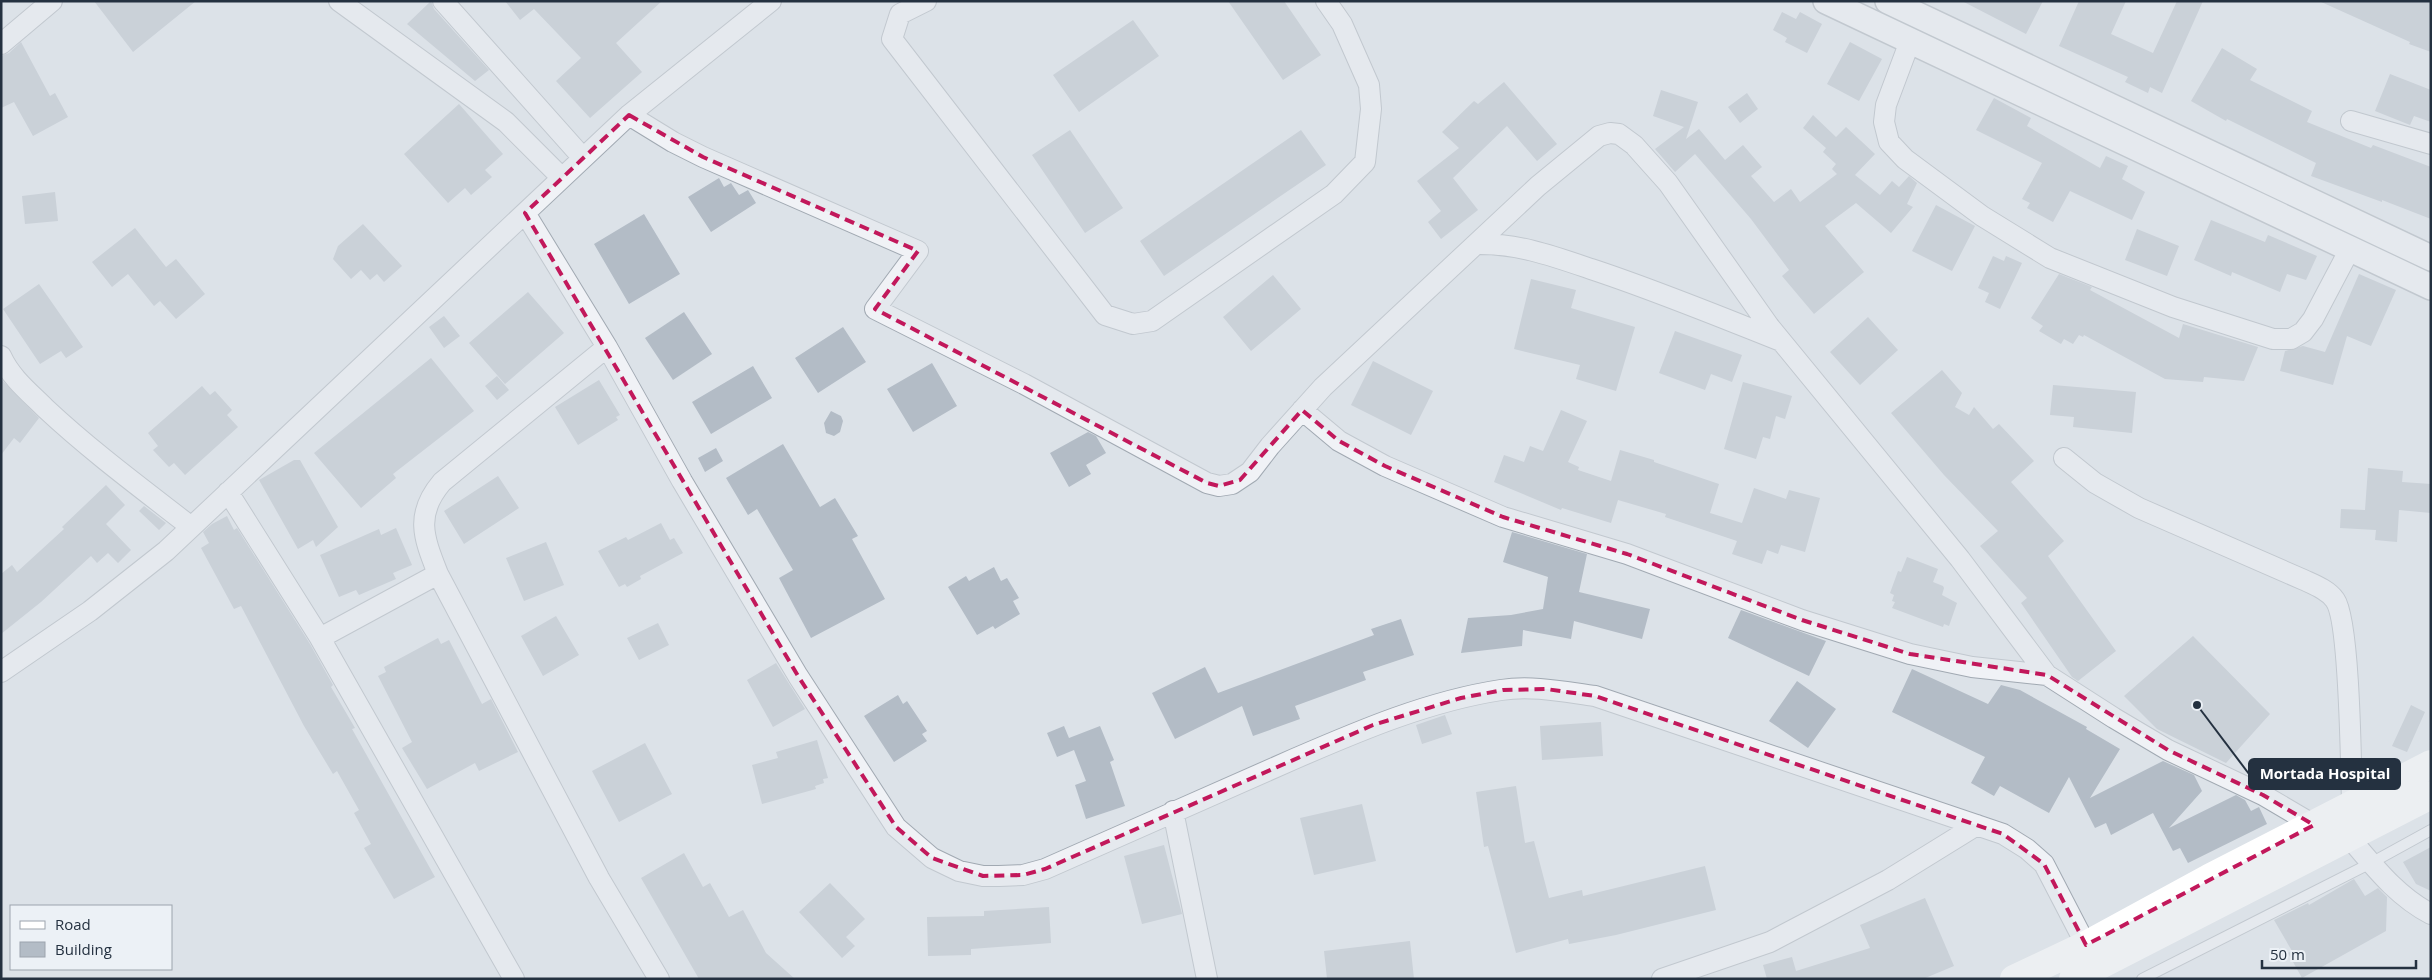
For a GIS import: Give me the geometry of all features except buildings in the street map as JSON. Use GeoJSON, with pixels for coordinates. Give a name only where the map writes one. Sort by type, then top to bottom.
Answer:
{"type":"FeatureCollection","features":[{"type":"Feature","properties":{"kind":"main road"},"geometry":{"type":"LineString","coordinates":[[2014,979],[2086,945],[2209,878],[2314,826],[2431,764]]}},
{"type":"Feature","properties":{"kind":"main road"},"geometry":{"type":"LineString","coordinates":[[2073,979],[2431,795]]}},
{"type":"Feature","properties":{"kind":"street"},"geometry":{"type":"LineString","coordinates":[[1,44],[52,1]]}},
{"type":"Feature","properties":{"kind":"street"},"geometry":{"type":"LineString","coordinates":[[339,1],[506,122],[562,178]]}},
{"type":"Feature","properties":{"kind":"street"},"geometry":{"type":"LineString","coordinates":[[442,1],[584,158]]}},
{"type":"Feature","properties":{"kind":"street"},"geometry":{"type":"LineString","coordinates":[[1,672],[41,646],[132,579],[228,492],[629,115],[772,1]]}},
{"type":"Feature","properties":{"kind":"street"},"geometry":{"type":"LineString","coordinates":[[926,1],[900,14],[892,39],[1105,316],[1133,324],[1152,321],[1334,194],[1365,162],[1371,109],[1369,86],[1342,24],[1326,1]]}},
{"type":"Feature","properties":{"kind":"street"},"geometry":{"type":"LineString","coordinates":[[1826,1],[2351,247],[2431,287]]}},
{"type":"Feature","properties":{"kind":"street"},"geometry":{"type":"LineString","coordinates":[[1888,1],[2431,258]]}},
{"type":"Feature","properties":{"kind":"street"},"geometry":{"type":"LineString","coordinates":[[1910,41],[1886,105],[1884,122],[1889,142],[1905,159],[1982,216],[2050,258],[2173,307],[2273,339],[2291,339],[2303,332],[2313,319],[2351,247]]}},
{"type":"Feature","properties":{"kind":"street"},"geometry":{"type":"LineString","coordinates":[[629,115],[673,142],[703,157],[918,251],[875,309],[1024,384],[1207,483],[1219,486],[1232,484],[1250,472],[1324,387],[1538,186],[1592,141],[1605,134],[1619,134],[1634,145],[1668,183],[1781,340],[1960,559],[2047,676],[2168,750],[2263,795],[2314,826]]}},
{"type":"Feature","properties":{"kind":"street"},"geometry":{"type":"LineString","coordinates":[[2351,121],[2431,144]]}},
{"type":"Feature","properties":{"kind":"street"},"geometry":{"type":"LineString","coordinates":[[525,213],[607,347],[682,481],[798,676],[896,827],[932,858],[960,870],[982,876],[1023,875],[1045,869],[1173,811],[1373,725],[1461,698],[1503,690],[1546,689],[1596,696],[2003,834],[2027,849],[2044,864],[2086,945]]}},
{"type":"Feature","properties":{"kind":"street"},"geometry":{"type":"LineString","coordinates":[[1476,244],[1498,244],[1529,248],[1619,278],[1781,340]]}},
{"type":"Feature","properties":{"kind":"street"},"geometry":{"type":"LineString","coordinates":[[607,347],[442,482],[432,494],[424,514],[424,527],[426,544],[438,574],[599,878],[659,979]]}},
{"type":"Feature","properties":{"kind":"street"},"geometry":{"type":"LineString","coordinates":[[1,356],[11,375],[56,418],[134,483],[190,526]]}},
{"type":"Feature","properties":{"kind":"street"},"geometry":{"type":"LineString","coordinates":[[1302,410],[1339,441],[1385,466],[1503,517],[1627,554],[1802,620],[1910,654],[1972,667],[2047,676]]}},
{"type":"Feature","properties":{"kind":"street"},"geometry":{"type":"LineString","coordinates":[[2064,458],[2095,483],[2140,508],[2304,580],[2325,590],[2335,599],[2339,607],[2346,656],[2352,805]]}},
{"type":"Feature","properties":{"kind":"street"},"geometry":{"type":"LineString","coordinates":[[228,492],[320,638],[514,979]]}},
{"type":"Feature","properties":{"kind":"street"},"geometry":{"type":"LineString","coordinates":[[320,638],[438,574]]}},
{"type":"Feature","properties":{"kind":"street"},"geometry":{"type":"LineString","coordinates":[[1173,811],[1207,979]]}},
{"type":"Feature","properties":{"kind":"street"},"geometry":{"type":"LineString","coordinates":[[1662,979],[1770,942],[1888,880],[1976,824]]}},
{"type":"Feature","properties":{"kind":"street"},"geometry":{"type":"LineString","coordinates":[[2348,836],[2394,888],[2413,904],[2431,914]]}},
{"type":"Feature","properties":{"kind":"lane"},"geometry":{"type":"LineString","coordinates":[[2142,979],[2371,863],[2431,830]]}},
{"type":"Feature","properties":{"kind":"highlighted area"},"geometry":{"type":"Polygon","coordinates":[[[629,115],[703,157],[918,251],[875,309],[1207,483],[1219,486],[1240,480],[1302,410],[1339,441],[1385,466],[1503,517],[1627,554],[1802,620],[1910,654],[2047,675],[2168,750],[2263,795],[2314,825],[2086,945],[2044,864],[2003,834],[1595,696],[1546,689],[1503,690],[1461,698],[1373,725],[1045,869],[1023,875],[983,876],[932,858],[896,827],[798,676],[525,213],[629,115]]]}},
{"type":"Feature","properties":{"kind":"place","name":"Mortada Hospital"},"geometry":{"type":"Point","coordinates":[2197,705]}}]}
